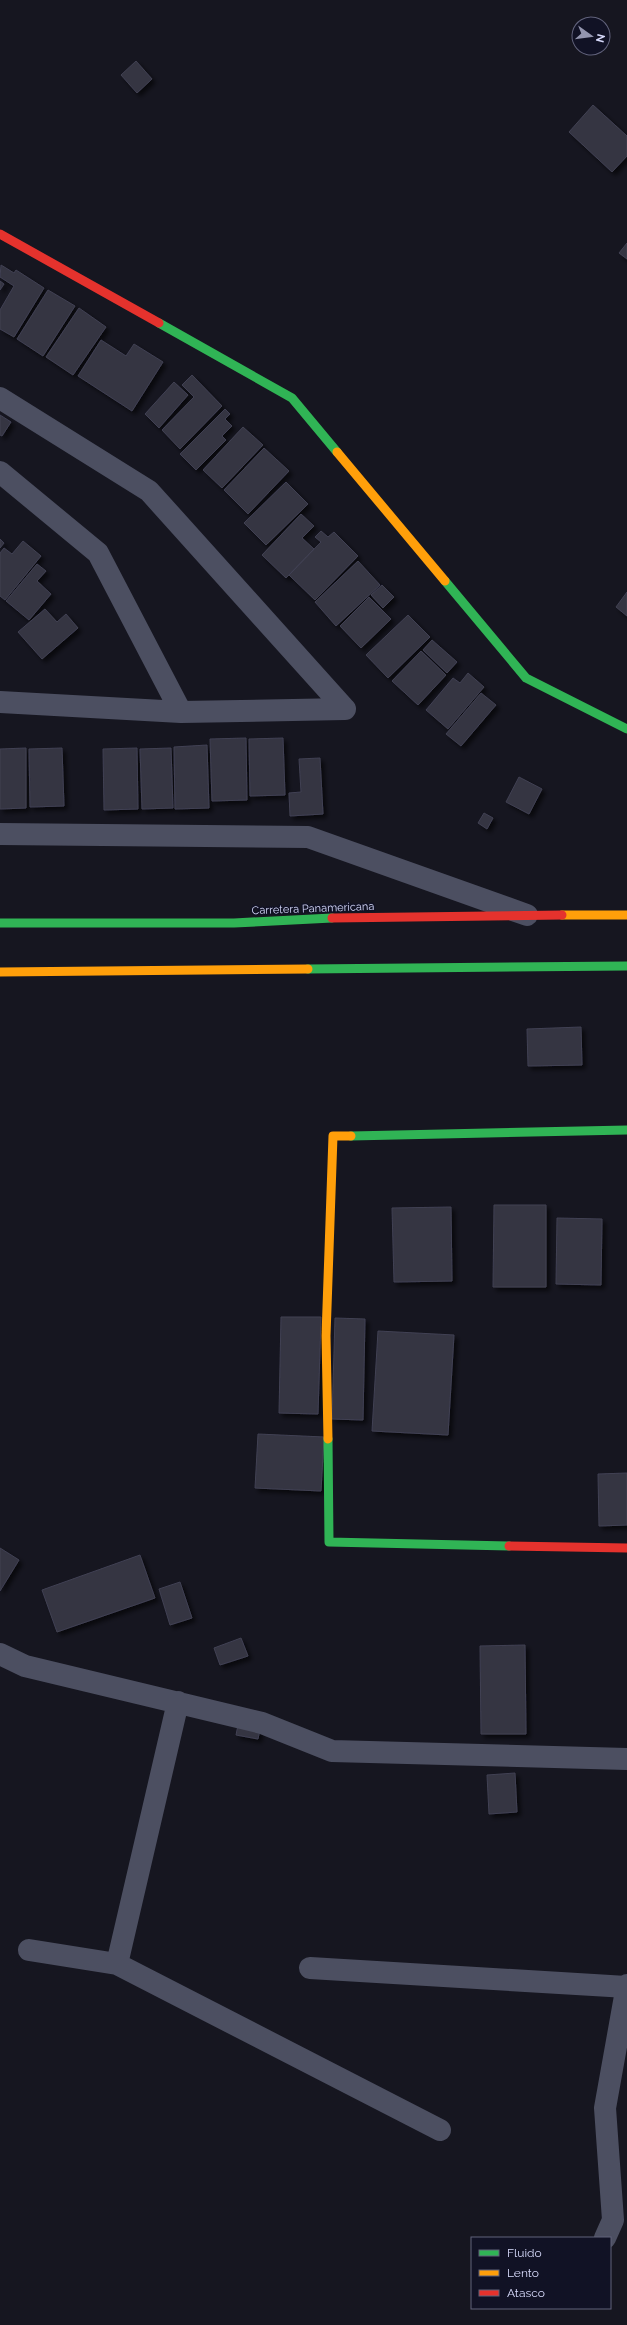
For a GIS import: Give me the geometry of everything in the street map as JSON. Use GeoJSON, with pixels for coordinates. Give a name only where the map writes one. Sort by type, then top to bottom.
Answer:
{"type":"FeatureCollection","features":[{"type":"Feature","properties":{"kind":"main road"},"geometry":{"type":"LineString","coordinates":[[0,234],[292,398],[526,678],[627,729]]}},
{"type":"Feature","properties":{"kind":"main road","name":"Carretera Panamericana"},"geometry":{"type":"LineString","coordinates":[[0,923],[234,923],[346,917],[627,915]]}},
{"type":"Feature","properties":{"kind":"main road"},"geometry":{"type":"LineString","coordinates":[[0,972],[627,966]]}},
{"type":"Feature","properties":{"kind":"main road"},"geometry":{"type":"LineString","coordinates":[[627,1130],[333,1136],[326,1336],[329,1542],[627,1548]]}},
{"type":"Feature","properties":{"kind":"street"},"geometry":{"type":"LineString","coordinates":[[0,398],[150,491],[346,709],[180,712],[0,702]]}},
{"type":"Feature","properties":{"kind":"street"},"geometry":{"type":"LineString","coordinates":[[0,472],[98,553],[180,712]]}},
{"type":"Feature","properties":{"kind":"street"},"geometry":{"type":"LineString","coordinates":[[0,834],[308,837],[528,916]]}},
{"type":"Feature","properties":{"kind":"street"},"geometry":{"type":"LineString","coordinates":[[0,1654],[25,1666],[262,1723],[332,1751],[627,1759]]}},
{"type":"Feature","properties":{"kind":"street"},"geometry":{"type":"LineString","coordinates":[[117,1964],[178,1702]]}},
{"type":"Feature","properties":{"kind":"street"},"geometry":{"type":"LineString","coordinates":[[28,1950],[117,1964],[440,2130]]}},
{"type":"Feature","properties":{"kind":"street"},"geometry":{"type":"LineString","coordinates":[[310,1968],[627,1986],[605,2108],[613,2220],[605,2237]]}},
{"type":"Feature","properties":{"kind":"building"},"geometry":{"type":"Polygon","coordinates":[[[136,61],[152,79],[137,93],[121,75],[136,61]]]}},
{"type":"Feature","properties":{"kind":"building"},"geometry":{"type":"Polygon","coordinates":[[[593,105],[627,136],[627,156],[612,172],[569,132],[593,105]]]}},
{"type":"Feature","properties":{"kind":"building"},"geometry":{"type":"Polygon","coordinates":[[[627,243],[627,259],[619,253],[627,243]]]}},
{"type":"Feature","properties":{"kind":"building"},"geometry":{"type":"Polygon","coordinates":[[[1,265],[14,273],[16,270],[44,288],[14,337],[0,329],[0,310],[14,286],[0,277],[1,265]]]}},
{"type":"Feature","properties":{"kind":"building"},"geometry":{"type":"Polygon","coordinates":[[[0,281],[4,284],[0,290],[0,281]]]}},
{"type":"Feature","properties":{"kind":"building"},"geometry":{"type":"Polygon","coordinates":[[[48,290],[75,306],[43,356],[17,339],[48,290]]]}},
{"type":"Feature","properties":{"kind":"building"},"geometry":{"type":"Polygon","coordinates":[[[79,308],[106,327],[73,375],[46,357],[79,308]]]}},
{"type":"Feature","properties":{"kind":"building"},"geometry":{"type":"Polygon","coordinates":[[[101,340],[126,356],[134,344],[163,362],[132,411],[78,376],[101,340]]]}},
{"type":"Feature","properties":{"kind":"building"},"geometry":{"type":"Polygon","coordinates":[[[192,375],[222,406],[180,449],[162,430],[194,397],[182,385],[192,375]]]}},
{"type":"Feature","properties":{"kind":"building"},"geometry":{"type":"Polygon","coordinates":[[[174,382],[188,395],[159,428],[145,414],[174,382]]]}},
{"type":"Feature","properties":{"kind":"building"},"geometry":{"type":"Polygon","coordinates":[[[225,409],[230,414],[225,419],[232,426],[222,436],[226,440],[196,470],[180,454],[225,409]]]}},
{"type":"Feature","properties":{"kind":"building"},"geometry":{"type":"Polygon","coordinates":[[[0,415],[11,422],[2,436],[0,435],[0,415]]]}},
{"type":"Feature","properties":{"kind":"building"},"geometry":{"type":"Polygon","coordinates":[[[243,427],[263,445],[222,488],[203,470],[243,427]]]}},
{"type":"Feature","properties":{"kind":"building"},"geometry":{"type":"Polygon","coordinates":[[[264,448],[289,471],[248,514],[224,490],[264,448]]]}},
{"type":"Feature","properties":{"kind":"building"},"geometry":{"type":"Polygon","coordinates":[[[286,482],[308,504],[266,545],[244,523],[286,482]]]}},
{"type":"Feature","properties":{"kind":"building"},"geometry":{"type":"Polygon","coordinates":[[[301,514],[314,526],[302,538],[314,549],[286,578],[262,555],[301,514]]]}},
{"type":"Feature","properties":{"kind":"building"},"geometry":{"type":"Polygon","coordinates":[[[321,531],[328,537],[334,532],[358,556],[315,600],[289,575],[321,542],[315,537],[321,531]]]}},
{"type":"Feature","properties":{"kind":"building"},"geometry":{"type":"Polygon","coordinates":[[[0,539],[4,543],[0,548],[0,539]]]}},
{"type":"Feature","properties":{"kind":"building"},"geometry":{"type":"Polygon","coordinates":[[[23,541],[41,556],[5,600],[0,596],[0,553],[4,548],[12,554],[23,541]]]}},
{"type":"Feature","properties":{"kind":"building"},"geometry":{"type":"Polygon","coordinates":[[[358,561],[380,585],[336,626],[315,602],[358,561]]]}},
{"type":"Feature","properties":{"kind":"building"},"geometry":{"type":"Polygon","coordinates":[[[37,564],[46,571],[37,581],[51,594],[29,620],[6,601],[37,564]]]}},
{"type":"Feature","properties":{"kind":"building"},"geometry":{"type":"Polygon","coordinates":[[[382,585],[394,597],[383,608],[371,595],[382,585]]]}},
{"type":"Feature","properties":{"kind":"building"},"geometry":{"type":"Polygon","coordinates":[[[627,592],[627,616],[616,607],[627,592]]]}},
{"type":"Feature","properties":{"kind":"building"},"geometry":{"type":"Polygon","coordinates":[[[369,597],[391,619],[361,648],[340,626],[369,597]]]}},
{"type":"Feature","properties":{"kind":"building"},"geometry":{"type":"Polygon","coordinates":[[[45,609],[57,622],[66,614],[78,628],[42,659],[18,632],[45,609]]]}},
{"type":"Feature","properties":{"kind":"building"},"geometry":{"type":"Polygon","coordinates":[[[408,615],[430,637],[388,678],[366,655],[408,615]]]}},
{"type":"Feature","properties":{"kind":"building"},"geometry":{"type":"Polygon","coordinates":[[[432,640],[457,662],[447,673],[423,650],[432,640]]]}},
{"type":"Feature","properties":{"kind":"building"},"geometry":{"type":"Polygon","coordinates":[[[421,651],[446,675],[418,705],[392,681],[421,651]]]}},
{"type":"Feature","properties":{"kind":"building"},"geometry":{"type":"Polygon","coordinates":[[[468,673],[484,687],[448,729],[426,710],[453,678],[460,683],[468,673]]]}},
{"type":"Feature","properties":{"kind":"building"},"geometry":{"type":"Polygon","coordinates":[[[481,693],[496,705],[461,746],[446,734],[481,693]]]}},
{"type":"Feature","properties":{"kind":"building"},"geometry":{"type":"Polygon","coordinates":[[[246,738],[247,800],[212,801],[210,739],[246,738]]]}},
{"type":"Feature","properties":{"kind":"building"},"geometry":{"type":"Polygon","coordinates":[[[283,738],[285,795],[250,796],[249,739],[283,738]]]}},
{"type":"Feature","properties":{"kind":"building"},"geometry":{"type":"Polygon","coordinates":[[[207,745],[209,808],[175,809],[174,747],[207,745]]]}},
{"type":"Feature","properties":{"kind":"building"},"geometry":{"type":"Polygon","coordinates":[[[26,748],[26,808],[0,809],[0,749],[26,748]]]}},
{"type":"Feature","properties":{"kind":"building"},"geometry":{"type":"Polygon","coordinates":[[[62,748],[64,806],[30,807],[29,749],[62,748]]]}},
{"type":"Feature","properties":{"kind":"building"},"geometry":{"type":"Polygon","coordinates":[[[137,748],[138,809],[104,810],[103,749],[137,748]]]}},
{"type":"Feature","properties":{"kind":"building"},"geometry":{"type":"Polygon","coordinates":[[[171,748],[173,808],[142,809],[140,749],[171,748]]]}},
{"type":"Feature","properties":{"kind":"building"},"geometry":{"type":"Polygon","coordinates":[[[320,758],[323,814],[290,816],[289,793],[301,792],[299,759],[320,758]]]}},
{"type":"Feature","properties":{"kind":"building"},"geometry":{"type":"Polygon","coordinates":[[[519,777],[542,789],[529,814],[506,802],[519,777]]]}},
{"type":"Feature","properties":{"kind":"building"},"geometry":{"type":"Polygon","coordinates":[[[484,813],[493,818],[487,829],[478,823],[484,813]]]}},
{"type":"Feature","properties":{"kind":"building"},"geometry":{"type":"Polygon","coordinates":[[[581,1027],[582,1065],[528,1066],[527,1029],[581,1027]]]}},
{"type":"Feature","properties":{"kind":"building"},"geometry":{"type":"Polygon","coordinates":[[[494,1205],[546,1205],[546,1287],[493,1287],[494,1205]]]}},
{"type":"Feature","properties":{"kind":"building"},"geometry":{"type":"Polygon","coordinates":[[[451,1207],[452,1281],[394,1282],[392,1208],[451,1207]]]}},
{"type":"Feature","properties":{"kind":"building"},"geometry":{"type":"Polygon","coordinates":[[[557,1218],[602,1219],[601,1285],[556,1284],[557,1218]]]}},
{"type":"Feature","properties":{"kind":"building"},"geometry":{"type":"Polygon","coordinates":[[[281,1317],[321,1317],[318,1414],[279,1413],[281,1317]]]}},
{"type":"Feature","properties":{"kind":"building"},"geometry":{"type":"Polygon","coordinates":[[[335,1318],[365,1319],[363,1420],[332,1419],[335,1318]]]}},
{"type":"Feature","properties":{"kind":"building"},"geometry":{"type":"Polygon","coordinates":[[[378,1331],[454,1335],[448,1435],[372,1431],[378,1331]]]}},
{"type":"Feature","properties":{"kind":"building"},"geometry":{"type":"Polygon","coordinates":[[[258,1434],[324,1437],[321,1491],[255,1488],[258,1434]]]}},
{"type":"Feature","properties":{"kind":"building"},"geometry":{"type":"Polygon","coordinates":[[[627,1473],[627,1525],[599,1526],[598,1474],[627,1473]]]}},
{"type":"Feature","properties":{"kind":"building"},"geometry":{"type":"Polygon","coordinates":[[[0,1548],[19,1560],[0,1591],[0,1548]]]}},
{"type":"Feature","properties":{"kind":"building"},"geometry":{"type":"Polygon","coordinates":[[[140,1555],[155,1598],[57,1632],[42,1590],[140,1555]]]}},
{"type":"Feature","properties":{"kind":"building"},"geometry":{"type":"Polygon","coordinates":[[[180,1582],[192,1618],[170,1625],[159,1589],[180,1582]]]}},
{"type":"Feature","properties":{"kind":"building"},"geometry":{"type":"Polygon","coordinates":[[[241,1638],[248,1656],[220,1665],[214,1648],[241,1638]]]}},
{"type":"Feature","properties":{"kind":"building"},"geometry":{"type":"Polygon","coordinates":[[[525,1645],[526,1734],[481,1734],[480,1646],[525,1645]]]}},
{"type":"Feature","properties":{"kind":"building"},"geometry":{"type":"Polygon","coordinates":[[[239,1720],[261,1725],[258,1739],[236,1735],[239,1720]]]}},
{"type":"Feature","properties":{"kind":"building"},"geometry":{"type":"Polygon","coordinates":[[[515,1773],[517,1812],[489,1814],[487,1775],[515,1773]]]}},
{"type":"Feature","properties":{"kind":"traffic: fast"},"geometry":{"type":"LineString","coordinates":[[159,323],[292,398],[337,452]]}},
{"type":"Feature","properties":{"kind":"traffic: fast"},"geometry":{"type":"LineString","coordinates":[[445,581],[526,678],[627,729]]}},
{"type":"Feature","properties":{"kind":"traffic: fast"},"geometry":{"type":"LineString","coordinates":[[0,923],[234,923],[332,918]]}},
{"type":"Feature","properties":{"kind":"traffic: fast"},"geometry":{"type":"LineString","coordinates":[[308,969],[627,966]]}},
{"type":"Feature","properties":{"kind":"traffic: fast"},"geometry":{"type":"LineString","coordinates":[[351,1136],[627,1130]]}},
{"type":"Feature","properties":{"kind":"traffic: fast"},"geometry":{"type":"LineString","coordinates":[[328,1439],[329,1542],[509,1546]]}},
{"type":"Feature","properties":{"kind":"traffic: slow"},"geometry":{"type":"LineString","coordinates":[[337,452],[445,581]]}},
{"type":"Feature","properties":{"kind":"traffic: slow"},"geometry":{"type":"LineString","coordinates":[[562,915],[627,915]]}},
{"type":"Feature","properties":{"kind":"traffic: slow"},"geometry":{"type":"LineString","coordinates":[[0,972],[308,969]]}},
{"type":"Feature","properties":{"kind":"traffic: slow"},"geometry":{"type":"LineString","coordinates":[[328,1439],[326,1336],[333,1136],[351,1136]]}},
{"type":"Feature","properties":{"kind":"traffic: jam"},"geometry":{"type":"LineString","coordinates":[[0,234],[159,323]]}},
{"type":"Feature","properties":{"kind":"traffic: jam"},"geometry":{"type":"LineString","coordinates":[[332,918],[562,915]]}},
{"type":"Feature","properties":{"kind":"traffic: jam"},"geometry":{"type":"LineString","coordinates":[[509,1546],[627,1548]]}}]}
